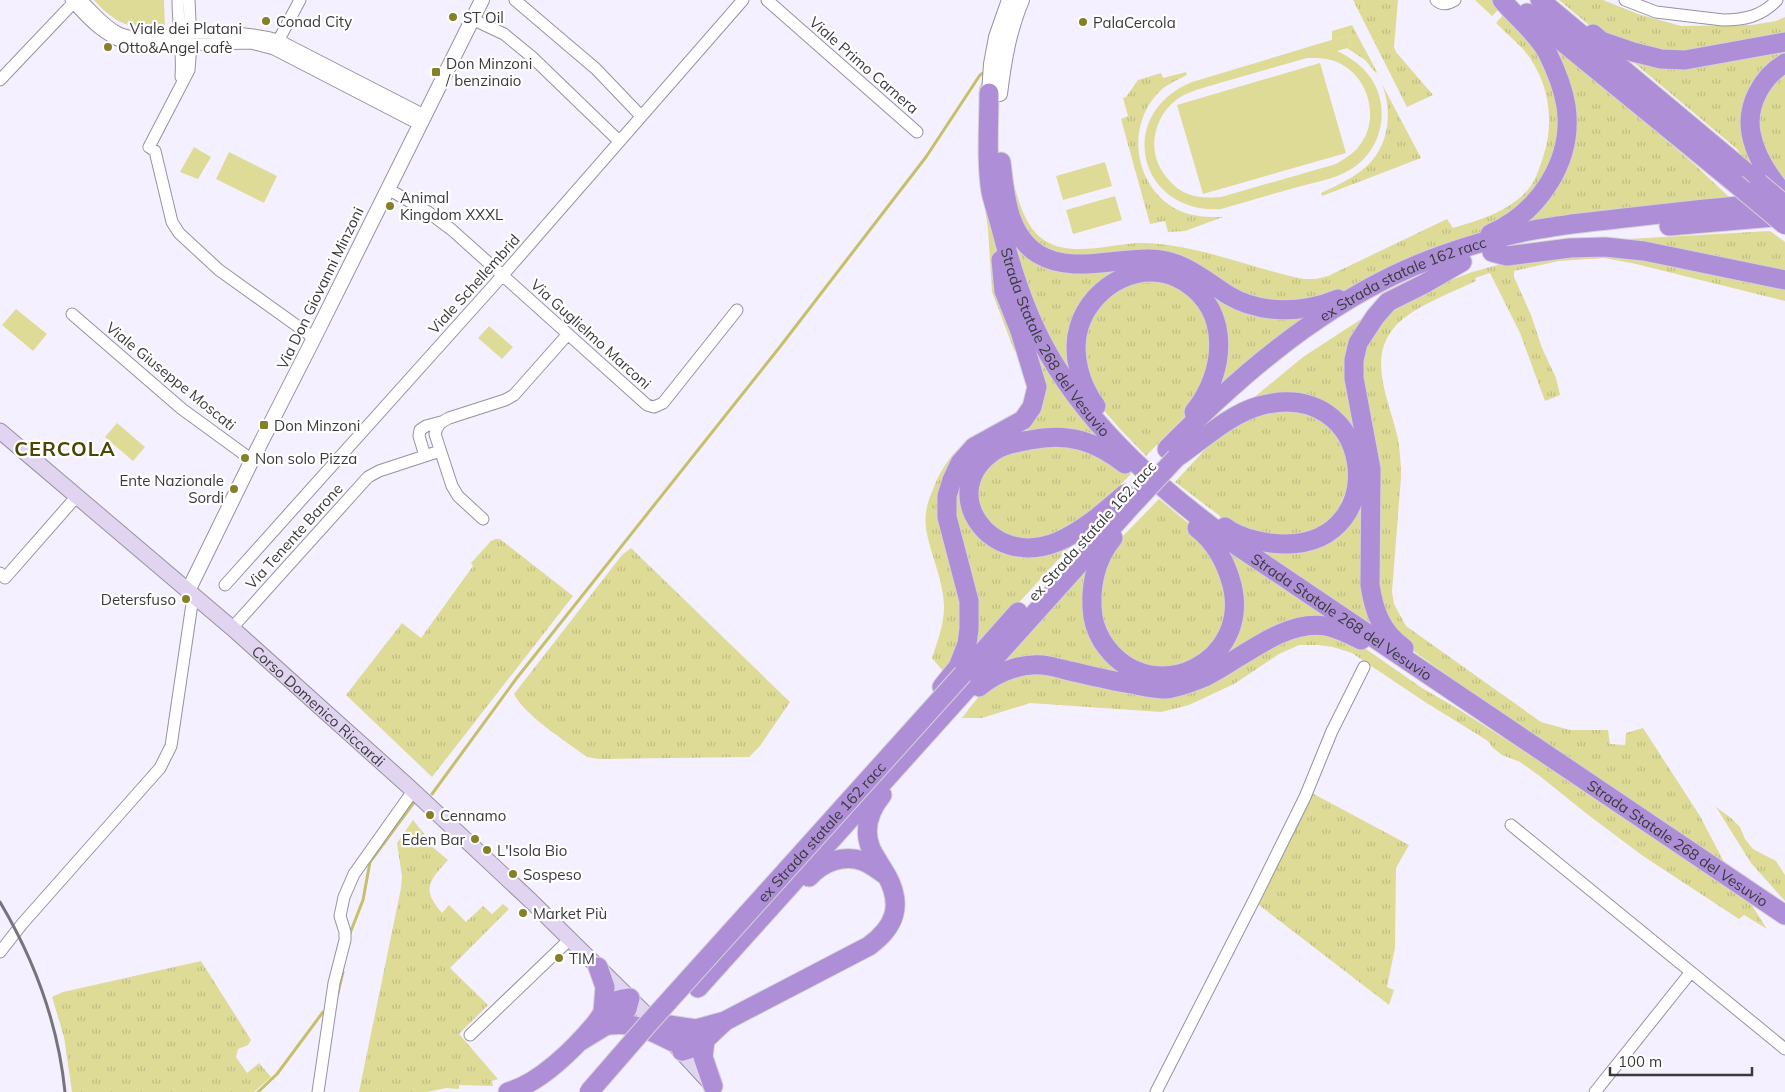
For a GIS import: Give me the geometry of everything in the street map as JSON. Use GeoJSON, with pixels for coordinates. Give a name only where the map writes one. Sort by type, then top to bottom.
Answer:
{"type":"FeatureCollection","features":[{"type":"Feature","properties":{"kind":"highway"},"geometry":{"type":"LineString","coordinates":[[1427,262],[1471,240],[1503,228],[1527,210],[1541,196],[1551,182],[1563,153],[1567,130],[1566,106],[1559,79],[1546,50],[1502,0]]}},
{"type":"Feature","properties":{"kind":"highway"},"geometry":{"type":"LineString","coordinates":[[1510,0],[1785,225]]}},
{"type":"Feature","properties":{"kind":"highway"},"geometry":{"type":"LineString","coordinates":[[1540,0],[1776,189]]}},
{"type":"Feature","properties":{"kind":"highway"},"geometry":{"type":"LineString","coordinates":[[1550,0],[1602,41],[1661,59],[1685,60],[1785,42]]}},
{"type":"Feature","properties":{"kind":"highway"},"geometry":{"type":"LineString","coordinates":[[1740,212],[1785,204],[1756,147],[1751,133],[1751,118],[1756,96],[1762,85],[1770,74],[1785,63]]}},
{"type":"Feature","properties":{"kind":"highway","name":"Strada Statale 268 del Vesuvio"},"geometry":{"type":"LineString","coordinates":[[994,94],[1001,225]]}},
{"type":"Feature","properties":{"kind":"highway","name":"Strada Statale 268 del Vesuvio"},"geometry":{"type":"LineString","coordinates":[[994,94],[989,152],[991,192],[1021,295],[1049,355],[1080,402],[1137,464],[1168,492],[1251,556],[1785,915]]}},
{"type":"Feature","properties":{"kind":"highway"},"geometry":{"type":"LineString","coordinates":[[998,145],[1011,220],[1030,248],[1050,260],[1076,264],[1151,259],[1163,260],[1184,267],[1237,299],[1250,304],[1276,309],[1308,308],[1328,303],[1378,278],[1394,275]]}},
{"type":"Feature","properties":{"kind":"highway"},"geometry":{"type":"LineString","coordinates":[[1740,212],[1776,189]]}},
{"type":"Feature","properties":{"kind":"highway"},"geometry":{"type":"LineString","coordinates":[[960,670],[969,629],[969,601],[947,517],[947,496],[960,464],[974,446],[1023,420],[1032,407],[1037,387],[1020,331],[1004,291],[991,192]]}},
{"type":"Feature","properties":{"kind":"highway"},"geometry":{"type":"LineString","coordinates":[[1740,212],[1785,216]]}},
{"type":"Feature","properties":{"kind":"highway","name":"ex Strada statale 162 racc"},"geometry":{"type":"LineString","coordinates":[[589,1092],[864,785],[960,670],[1129,499],[1227,391],[1272,353],[1329,312],[1394,275],[1490,240],[1552,227],[1740,212]]}},
{"type":"Feature","properties":{"kind":"highway","name":"ex Strada statale 162 racc"},"geometry":{"type":"LineString","coordinates":[[1171,454],[1296,349],[1353,311],[1399,287],[1492,252],[1544,240],[1740,212]]}},
{"type":"Feature","properties":{"kind":"highway"},"geometry":{"type":"LineString","coordinates":[[1492,252],[1507,256],[1570,248],[1605,247],[1644,251],[1785,280]]}},
{"type":"Feature","properties":{"kind":"highway"},"geometry":{"type":"LineString","coordinates":[[1462,262],[1388,302],[1375,317],[1358,343],[1354,360],[1354,378],[1371,469],[1370,585],[1378,619],[1396,643],[1447,681],[1478,709]]}},
{"type":"Feature","properties":{"kind":"highway"},"geometry":{"type":"LineString","coordinates":[[1137,464],[1122,437],[1094,404],[1086,389],[1078,364],[1077,333],[1087,307],[1099,293],[1114,282],[1125,277],[1149,272],[1169,275],[1195,290],[1211,309],[1218,326],[1220,348],[1216,371],[1199,407],[1171,454]]}},
{"type":"Feature","properties":{"kind":"highway"},"geometry":{"type":"LineString","coordinates":[[1129,499],[1083,528],[1056,542],[1034,547],[1016,548],[1000,542],[989,535],[978,522],[971,507],[970,490],[974,474],[983,460],[996,450],[1047,436],[1068,437],[1090,443],[1108,451],[1137,474],[1168,492],[1193,502],[1230,531],[1273,544],[1294,544],[1309,541],[1335,527],[1350,509],[1356,492],[1359,473],[1350,439],[1331,417],[1319,409],[1295,402],[1281,402],[1258,406],[1232,417],[1171,454]]}},
{"type":"Feature","properties":{"kind":"highway"},"geometry":{"type":"LineString","coordinates":[[1129,499],[1123,525],[1108,543],[1097,568],[1091,604],[1094,623],[1102,642],[1115,658],[1132,669],[1151,675],[1171,676],[1203,665],[1218,652],[1230,632],[1235,611],[1228,570],[1210,538],[1195,526],[1168,492]]}},
{"type":"Feature","properties":{"kind":"highway","name":"ex Strada statale 162 racc"},"geometry":{"type":"LineString","coordinates":[[601,1092],[698,988],[938,721],[1129,499]]}},
{"type":"Feature","properties":{"kind":"highway"},"geometry":{"type":"LineString","coordinates":[[606,1018],[648,1029],[677,1047],[695,1048],[700,1035],[881,938],[889,928],[896,905],[895,895],[887,876],[871,848],[868,834],[868,821],[877,801],[933,732],[938,721],[950,715],[991,677],[1011,669],[1027,666],[1047,666],[1140,686],[1165,689],[1180,686],[1217,671],[1257,646],[1283,633],[1306,626],[1326,626],[1359,639],[1415,674],[1452,692]]}},
{"type":"Feature","properties":{"kind":"highway"},"geometry":{"type":"LineString","coordinates":[[698,988],[713,976],[814,872],[826,863],[843,859],[854,859],[865,862],[887,876]]}},
{"type":"Feature","properties":{"kind":"highway"},"geometry":{"type":"LineString","coordinates":[[598,967],[605,986],[606,1018]]}},
{"type":"Feature","properties":{"kind":"highway"},"geometry":{"type":"LineString","coordinates":[[508,1092],[521,1088],[541,1076],[579,1042],[600,1028],[613,1002],[628,996]]}},
{"type":"Feature","properties":{"kind":"highway"},"geometry":{"type":"LineString","coordinates":[[654,1022],[700,1035]]}},
{"type":"Feature","properties":{"kind":"highway"},"geometry":{"type":"LineString","coordinates":[[700,1035],[704,1057],[716,1089]]}},
{"type":"Feature","properties":{"kind":"main road","name":"Corso Domenico Riccardi"},"geometry":{"type":"LineString","coordinates":[[0,431],[232,628],[413,791],[628,996],[716,1089]]}},
{"type":"Feature","properties":{"kind":"street"},"geometry":{"type":"LineString","coordinates":[[178,0],[185,39]]}},
{"type":"Feature","properties":{"kind":"street"},"geometry":{"type":"LineString","coordinates":[[188,0],[179,91],[149,147],[155,151],[172,222],[179,233],[219,270],[314,338]]}},
{"type":"Feature","properties":{"kind":"street"},"geometry":{"type":"LineString","coordinates":[[276,45],[300,0]]}},
{"type":"Feature","properties":{"kind":"street","name":"Via Don Giovanni Minzoni"},"geometry":{"type":"LineString","coordinates":[[191,594],[252,460],[482,0]]}},
{"type":"Feature","properties":{"kind":"street"},"geometry":{"type":"LineString","coordinates":[[515,0],[596,70],[641,116]]}},
{"type":"Feature","properties":{"kind":"street","name":"Viale Schellembrid"},"geometry":{"type":"LineString","coordinates":[[225,586],[502,276],[743,0]]}},
{"type":"Feature","properties":{"kind":"street","name":"Viale Primo Carnera"},"geometry":{"type":"LineString","coordinates":[[768,0],[917,132]]}},
{"type":"Feature","properties":{"kind":"street"},"geometry":{"type":"LineString","coordinates":[[994,94],[991,64],[996,37],[1009,0]]}},
{"type":"Feature","properties":{"kind":"street"},"geometry":{"type":"LineString","coordinates":[[994,94],[1013,22],[1022,0]]}},
{"type":"Feature","properties":{"kind":"street"},"geometry":{"type":"LineString","coordinates":[[1436,0],[1439,3],[1447,4],[1455,0]]}},
{"type":"Feature","properties":{"kind":"street"},"geometry":{"type":"LineString","coordinates":[[1625,0],[1656,12],[1724,20],[1759,15],[1777,0]]}},
{"type":"Feature","properties":{"kind":"street"},"geometry":{"type":"LineString","coordinates":[[0,80],[75,1]]}},
{"type":"Feature","properties":{"kind":"street","name":"Viale dei Platani"},"geometry":{"type":"LineString","coordinates":[[75,1],[107,36],[133,46],[185,39],[252,34],[421,120]]}},
{"type":"Feature","properties":{"kind":"street"},"geometry":{"type":"LineString","coordinates":[[472,19],[504,34],[532,57],[619,141]]}},
{"type":"Feature","properties":{"kind":"street","name":"Via Guglielmo Marconi"},"geometry":{"type":"LineString","coordinates":[[388,189],[434,216],[647,405],[654,406],[663,403],[737,310]]}},
{"type":"Feature","properties":{"kind":"street","name":"Viale Giuseppe Moscati"},"geometry":{"type":"LineString","coordinates":[[72,314],[182,409],[252,460]]}},
{"type":"Feature","properties":{"kind":"street"},"geometry":{"type":"LineString","coordinates":[[425,456],[420,430],[426,426],[514,395],[568,334]]}},
{"type":"Feature","properties":{"kind":"street"},"geometry":{"type":"LineString","coordinates":[[440,422],[435,434],[452,486],[458,496],[482,519]]}},
{"type":"Feature","properties":{"kind":"street","name":"Via Tenente Barone"},"geometry":{"type":"LineString","coordinates":[[232,628],[368,477],[440,451]]}},
{"type":"Feature","properties":{"kind":"street"},"geometry":{"type":"LineString","coordinates":[[0,574],[5,578],[77,496]]}},
{"type":"Feature","properties":{"kind":"street"},"geometry":{"type":"LineString","coordinates":[[0,952],[22,924],[160,768],[171,746],[191,594]]}},
{"type":"Feature","properties":{"kind":"street"},"geometry":{"type":"LineString","coordinates":[[1156,1092],[1305,797],[1332,731],[1364,667]]}},
{"type":"Feature","properties":{"kind":"street"},"geometry":{"type":"LineString","coordinates":[[318,1092],[334,983],[345,940],[345,932],[340,916],[344,897],[357,869],[413,791]]}},
{"type":"Feature","properties":{"kind":"street"},"geometry":{"type":"LineString","coordinates":[[1511,826],[1785,1049]]}},
{"type":"Feature","properties":{"kind":"street"},"geometry":{"type":"LineString","coordinates":[[470,1035],[570,939]]}},
{"type":"Feature","properties":{"kind":"street"},"geometry":{"type":"LineString","coordinates":[[1595,1092],[1691,972]]}},
{"type":"Feature","properties":{"kind":"green space"},"geometry":{"type":"Polygon","coordinates":[[[94,0],[164,0],[165,27],[143,28],[125,24],[109,15],[94,0]]]}},
{"type":"Feature","properties":{"kind":"green space"},"geometry":{"type":"Polygon","coordinates":[[[1353,0],[1398,0],[1394,47],[1396,52],[1433,95],[1407,107],[1353,0]]]}},
{"type":"Feature","properties":{"kind":"green space"},"geometry":{"type":"Polygon","coordinates":[[[1475,0],[1493,0],[1528,31],[1564,108],[1547,181],[1490,229],[1329,297],[1276,303],[1045,250],[1020,226],[1008,163],[1020,205],[1030,225],[1044,240],[1055,246],[1080,249],[1133,243],[1165,245],[1205,252],[1304,279],[1328,276],[1447,219],[1453,228],[1500,211],[1524,194],[1533,182],[1540,167],[1547,143],[1549,114],[1547,99],[1538,71],[1521,47],[1496,23],[1503,15],[1498,10],[1492,16],[1475,0]]]}},
{"type":"Feature","properties":{"kind":"green space"},"geometry":{"type":"Polygon","coordinates":[[[1559,0],[1603,0],[1638,14],[1681,26],[1752,25],[1776,21],[1785,17],[1785,40],[1670,55],[1609,39],[1559,0]]]}},
{"type":"Feature","properties":{"kind":"green space"},"geometry":{"type":"Polygon","coordinates":[[[1352,25],[1376,73],[1365,60],[1347,48],[1351,47],[1348,35],[1332,40],[1332,31],[1352,25]]]}},
{"type":"Feature","properties":{"kind":"green space"},"geometry":{"type":"Polygon","coordinates":[[[1348,35],[1351,47],[1337,51],[1360,66],[1376,86],[1382,114],[1379,134],[1364,159],[1348,171],[1335,177],[1221,209],[1193,206],[1170,196],[1155,179],[1146,159],[1145,138],[1152,116],[1167,97],[1192,82],[1348,35]],[[1307,58],[1199,89],[1176,100],[1158,123],[1154,143],[1157,162],[1168,179],[1187,194],[1203,197],[1221,197],[1336,164],[1354,152],[1360,146],[1370,121],[1368,98],[1364,88],[1358,78],[1341,64],[1329,59],[1307,58]]]}},
{"type":"Feature","properties":{"kind":"green space"},"geometry":{"type":"Polygon","coordinates":[[[1552,46],[1557,47],[1694,164],[1729,197],[1608,211],[1515,228],[1548,200],[1558,186],[1571,159],[1575,142],[1577,126],[1573,93],[1561,61],[1552,46]]]}},
{"type":"Feature","properties":{"kind":"green space"},"geometry":{"type":"Polygon","coordinates":[[[1785,49],[1785,58],[1752,97],[1766,177],[1747,163],[1737,149],[1626,56],[1785,49]]]}},
{"type":"Feature","properties":{"kind":"green space"},"geometry":{"type":"Polygon","coordinates":[[[1320,63],[1346,153],[1203,194],[1177,105],[1320,63]]]}},
{"type":"Feature","properties":{"kind":"green space"},"geometry":{"type":"Polygon","coordinates":[[[1785,68],[1785,186],[1762,153],[1756,108],[1785,68]]]}},
{"type":"Feature","properties":{"kind":"green space"},"geometry":{"type":"Polygon","coordinates":[[[1186,72],[1187,75],[1161,90],[1149,104],[1142,120],[1139,155],[1144,172],[1152,187],[1163,200],[1178,210],[1189,214],[1223,217],[1185,231],[1168,232],[1165,221],[1150,224],[1121,119],[1128,116],[1123,98],[1126,97],[1138,80],[1161,73],[1163,78],[1186,72]]]}},
{"type":"Feature","properties":{"kind":"green space"},"geometry":{"type":"Polygon","coordinates":[[[984,80],[986,196],[997,256],[1029,390],[1020,354],[1014,350],[992,292],[980,152],[979,87],[984,80]]]}},
{"type":"Feature","properties":{"kind":"green space"},"geometry":{"type":"Polygon","coordinates":[[[1382,84],[1421,158],[1322,196],[1321,193],[1349,179],[1368,165],[1382,144],[1386,133],[1388,109],[1382,84]]]}},
{"type":"Feature","properties":{"kind":"green space"},"geometry":{"type":"Polygon","coordinates":[[[194,147],[211,157],[198,179],[180,172],[194,147]]]}},
{"type":"Feature","properties":{"kind":"green space"},"geometry":{"type":"Polygon","coordinates":[[[229,152],[277,176],[264,203],[216,179],[229,152]]]}},
{"type":"Feature","properties":{"kind":"green space"},"geometry":{"type":"Polygon","coordinates":[[[1105,162],[1112,186],[1063,200],[1056,176],[1105,162]]]}},
{"type":"Feature","properties":{"kind":"green space"},"geometry":{"type":"Polygon","coordinates":[[[1115,196],[1122,220],[1073,234],[1066,210],[1115,196]]]}},
{"type":"Feature","properties":{"kind":"green space"},"geometry":{"type":"Polygon","coordinates":[[[1770,231],[1785,242],[1785,275],[1610,240],[1770,231]]]}},
{"type":"Feature","properties":{"kind":"green space"},"geometry":{"type":"Polygon","coordinates":[[[1012,235],[1030,255],[1049,265],[1065,269],[1082,270],[1153,264],[1177,269],[1228,301],[1252,311],[1291,316],[1317,312],[1267,348],[1216,391],[1223,373],[1226,355],[1225,336],[1221,319],[1214,303],[1202,290],[1187,279],[1169,272],[1139,268],[1116,274],[1100,284],[1087,297],[1078,312],[1072,329],[1070,347],[1072,366],[1077,384],[1056,349],[1038,312],[1012,235]]]}},
{"type":"Feature","properties":{"kind":"green space"},"geometry":{"type":"Polygon","coordinates":[[[1604,252],[1785,287],[1785,301],[1636,264],[1604,258],[1559,261],[1514,271],[1514,277],[1556,378],[1560,395],[1545,401],[1520,333],[1490,273],[1475,278],[1476,281],[1430,302],[1404,318],[1391,331],[1384,345],[1381,360],[1382,376],[1398,439],[1401,462],[1392,592],[1394,604],[1406,626],[1541,722],[1570,730],[1608,730],[1610,744],[1625,745],[1626,733],[1643,728],[1700,816],[1726,866],[1523,729],[1408,647],[1388,626],[1379,584],[1360,380],[1366,342],[1394,306],[1417,293],[1472,272],[1523,258],[1604,252]]]}},
{"type":"Feature","properties":{"kind":"green space"},"geometry":{"type":"Polygon","coordinates":[[[1148,279],[1177,285],[1200,303],[1216,348],[1193,408],[1146,456],[1100,406],[1083,364],[1084,326],[1112,290],[1148,279]]]}},
{"type":"Feature","properties":{"kind":"green space"},"geometry":{"type":"Polygon","coordinates":[[[16,309],[47,334],[33,351],[2,325],[16,309]]]}},
{"type":"Feature","properties":{"kind":"green space"},"geometry":{"type":"Polygon","coordinates":[[[1369,314],[1352,400],[1377,629],[1252,546],[1282,553],[1306,551],[1325,540],[1357,505],[1337,413],[1246,404],[1303,357],[1369,314]]]}},
{"type":"Feature","properties":{"kind":"green space"},"geometry":{"type":"Polygon","coordinates":[[[1022,321],[1108,444],[1056,432],[976,465],[982,536],[1076,540],[973,653],[954,526],[955,492],[963,471],[1033,418],[1022,321]]]}},
{"type":"Feature","properties":{"kind":"green space"},"geometry":{"type":"Polygon","coordinates":[[[489,326],[513,347],[502,359],[478,338],[489,326]]]}},
{"type":"Feature","properties":{"kind":"green space"},"geometry":{"type":"Polygon","coordinates":[[[1297,407],[1338,432],[1352,477],[1333,520],[1300,538],[1237,529],[1175,482],[1223,430],[1239,420],[1297,407]]]}},
{"type":"Feature","properties":{"kind":"green space"},"geometry":{"type":"Polygon","coordinates":[[[117,423],[145,447],[133,461],[105,437],[117,423]]]}},
{"type":"Feature","properties":{"kind":"green space"},"geometry":{"type":"Polygon","coordinates":[[[1000,424],[946,480],[966,618],[947,676],[932,658],[940,635],[944,600],[926,528],[927,507],[939,476],[945,465],[959,448],[988,428],[1000,424]]]}},
{"type":"Feature","properties":{"kind":"green space"},"geometry":{"type":"Polygon","coordinates":[[[1057,442],[1109,458],[1131,474],[1095,511],[1057,535],[1025,542],[992,530],[977,497],[981,476],[1000,455],[1057,442]]]}},
{"type":"Feature","properties":{"kind":"green space"},"geometry":{"type":"Polygon","coordinates":[[[1159,499],[1199,532],[1221,565],[1229,607],[1211,653],[1167,671],[1122,656],[1100,625],[1101,577],[1112,553],[1121,538],[1159,499]]]}},
{"type":"Feature","properties":{"kind":"green space"},"geometry":{"type":"Polygon","coordinates":[[[500,539],[573,596],[432,777],[346,695],[402,623],[421,638],[473,566],[471,563],[491,541],[500,539]]]}},
{"type":"Feature","properties":{"kind":"green space"},"geometry":{"type":"Polygon","coordinates":[[[631,548],[790,702],[760,746],[749,757],[599,759],[587,757],[537,720],[514,694],[622,555],[631,548]]]}},
{"type":"Feature","properties":{"kind":"green space"},"geometry":{"type":"Polygon","coordinates":[[[1227,550],[1336,623],[1315,623],[1283,629],[1269,635],[1200,677],[1179,684],[1147,684],[1048,663],[1003,668],[1003,664],[1097,559],[1087,588],[1086,609],[1088,619],[1095,639],[1119,668],[1147,682],[1177,681],[1204,670],[1226,649],[1239,621],[1240,588],[1225,551],[1227,550]]]}},
{"type":"Feature","properties":{"kind":"green space"},"geometry":{"type":"Polygon","coordinates":[[[1322,633],[1356,642],[1422,688],[1513,744],[1751,904],[1767,929],[1744,915],[1739,919],[1643,856],[1520,762],[1502,755],[1488,741],[1352,653],[1333,647],[1299,645],[1279,654],[1234,684],[1189,705],[1161,712],[1030,703],[982,718],[962,718],[985,691],[995,684],[1016,676],[1047,674],[1155,696],[1294,636],[1322,633]]]}},
{"type":"Feature","properties":{"kind":"green space"},"geometry":{"type":"Polygon","coordinates":[[[1312,793],[1409,845],[1396,868],[1395,948],[1387,987],[1394,990],[1389,1005],[1259,905],[1312,793]]]}},
{"type":"Feature","properties":{"kind":"green space"},"geometry":{"type":"Polygon","coordinates":[[[1716,807],[1740,827],[1745,839],[1753,849],[1776,861],[1785,875],[1785,901],[1751,863],[1716,807]]]}},
{"type":"Feature","properties":{"kind":"green space"},"geometry":{"type":"Polygon","coordinates":[[[413,820],[429,840],[429,844],[448,860],[436,874],[430,885],[431,898],[442,913],[449,905],[466,922],[483,906],[492,914],[503,904],[509,909],[450,968],[488,1005],[459,1034],[498,1079],[492,1081],[493,1086],[459,1085],[459,1089],[446,1088],[427,1092],[359,1092],[401,888],[402,877],[397,843],[413,820]]]}},
{"type":"Feature","properties":{"kind":"green space"},"geometry":{"type":"Polygon","coordinates":[[[201,961],[251,1040],[248,1045],[238,1049],[236,1057],[247,1073],[259,1063],[271,1077],[254,1092],[72,1092],[64,1037],[52,997],[63,992],[201,961]]]}},
{"type":"Feature","properties":{"kind":"waterway"},"geometry":{"type":"LineString","coordinates":[[432,794],[516,679],[779,348],[926,157],[983,73]]}},
{"type":"Feature","properties":{"kind":"waterway"},"geometry":{"type":"LineString","coordinates":[[349,936],[363,900],[370,862],[415,801]]}},
{"type":"Feature","properties":{"kind":"waterway"},"geometry":{"type":"LineString","coordinates":[[338,993],[343,972]]}},
{"type":"Feature","properties":{"kind":"waterway"},"geometry":{"type":"LineString","coordinates":[[258,1092],[277,1074],[323,1012]]}},
{"type":"Feature","properties":{"kind":"railway"},"geometry":{"type":"LineString","coordinates":[[0,902],[24,947],[43,993],[57,1042],[65,1092]]}},
{"type":"Feature","properties":{"kind":"place","name":"ST Oil"},"geometry":{"type":"Point","coordinates":[453,17]}},
{"type":"Feature","properties":{"kind":"place","name":"Conad City"},"geometry":{"type":"Point","coordinates":[266,21]}},
{"type":"Feature","properties":{"kind":"place","name":"PalaCercola"},"geometry":{"type":"Point","coordinates":[1083,22]}},
{"type":"Feature","properties":{"kind":"place","name":"Otto&Angel cafè"},"geometry":{"type":"Point","coordinates":[108,47]}},
{"type":"Feature","properties":{"kind":"place","name":"Don Minzoni / benzinaio"},"geometry":{"type":"Point","coordinates":[436,72]}},
{"type":"Feature","properties":{"kind":"place","name":"Animal Kingdom XXXL"},"geometry":{"type":"Point","coordinates":[390,206]}},
{"type":"Feature","properties":{"kind":"place","name":"Don Minzoni"},"geometry":{"type":"Point","coordinates":[264,425]}},
{"type":"Feature","properties":{"kind":"place","name":"Non solo Pizza"},"geometry":{"type":"Point","coordinates":[245,458]}},
{"type":"Feature","properties":{"kind":"place","name":"Ente Nazionale Sordi"},"geometry":{"type":"Point","coordinates":[234,489]}},
{"type":"Feature","properties":{"kind":"place","name":"Detersfuso"},"geometry":{"type":"Point","coordinates":[186,599]}},
{"type":"Feature","properties":{"kind":"place","name":"Cennamo"},"geometry":{"type":"Point","coordinates":[430,815]}},
{"type":"Feature","properties":{"kind":"place","name":"Eden Bar"},"geometry":{"type":"Point","coordinates":[475,839]}},
{"type":"Feature","properties":{"kind":"place","name":"L'Isola Bio"},"geometry":{"type":"Point","coordinates":[487,850]}},
{"type":"Feature","properties":{"kind":"place","name":"Sospeso"},"geometry":{"type":"Point","coordinates":[513,874]}},
{"type":"Feature","properties":{"kind":"place","name":"Market Più"},"geometry":{"type":"Point","coordinates":[523,913]}},
{"type":"Feature","properties":{"kind":"place","name":"TIM"},"geometry":{"type":"Point","coordinates":[559,958]}},
{"type":"Feature","properties":{"kind":"district","name":"CERCOLA"},"geometry":{"type":"Point","coordinates":[65,448]}}]}
